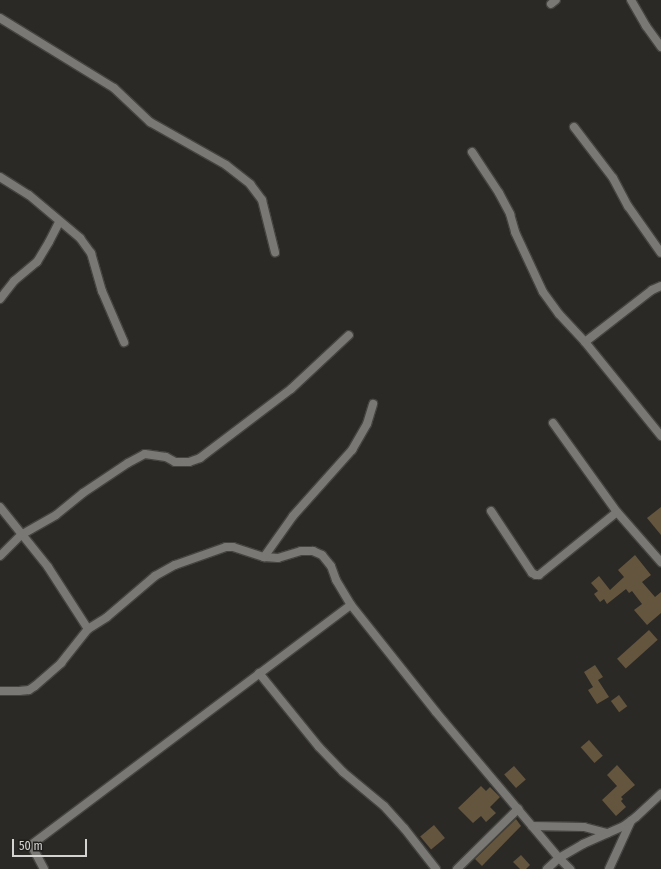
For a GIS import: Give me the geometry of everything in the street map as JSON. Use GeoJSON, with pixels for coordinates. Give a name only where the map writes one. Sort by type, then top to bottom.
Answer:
{"type":"FeatureCollection","features":[{"type":"Feature","properties":{"kind":"street"},"geometry":{"type":"LineString","coordinates":[[631,0],[646,26],[661,47]]}},
{"type":"Feature","properties":{"kind":"street"},"geometry":{"type":"LineString","coordinates":[[0,18],[114,88],[150,122],[226,166],[250,184],[262,200],[275,252]]}},
{"type":"Feature","properties":{"kind":"street"},"geometry":{"type":"LineString","coordinates":[[574,127],[613,178],[628,206],[661,253]]}},
{"type":"Feature","properties":{"kind":"street"},"geometry":{"type":"LineString","coordinates":[[472,152],[499,193],[510,214],[515,232],[543,292],[559,314],[585,342],[661,436]]}},
{"type":"Feature","properties":{"kind":"street"},"geometry":{"type":"LineString","coordinates":[[0,176],[29,195],[58,222],[80,238],[91,253],[102,291],[124,342]]}},
{"type":"Feature","properties":{"kind":"street"},"geometry":{"type":"LineString","coordinates":[[0,299],[14,281],[37,262],[49,242],[58,222]]}},
{"type":"Feature","properties":{"kind":"street"},"geometry":{"type":"LineString","coordinates":[[585,342],[652,290],[661,286]]}},
{"type":"Feature","properties":{"kind":"street"},"geometry":{"type":"LineString","coordinates":[[0,556],[22,535],[56,515],[83,493],[128,463],[145,454],[166,457],[176,462],[189,462],[200,458],[291,389],[349,335]]}},
{"type":"Feature","properties":{"kind":"street"},"geometry":{"type":"LineString","coordinates":[[264,557],[293,516],[352,450],[367,424],[373,404]]}},
{"type":"Feature","properties":{"kind":"street"},"geometry":{"type":"LineString","coordinates":[[553,423],[617,512],[661,562]]}},
{"type":"Feature","properties":{"kind":"street"},"geometry":{"type":"LineString","coordinates":[[0,507],[48,567],[88,629]]}},
{"type":"Feature","properties":{"kind":"street"},"geometry":{"type":"LineString","coordinates":[[492,511],[532,573],[536,575],[539,575],[617,512]]}},
{"type":"Feature","properties":{"kind":"street"},"geometry":{"type":"LineString","coordinates":[[0,691],[24,690],[36,686],[61,663],[88,629],[107,617],[156,576],[175,565],[226,547],[233,547],[264,557],[278,558],[301,551],[313,551],[322,556],[331,566],[336,580],[351,605],[436,712],[518,810],[570,869]]}},
{"type":"Feature","properties":{"kind":"street"},"geometry":{"type":"LineString","coordinates":[[44,869],[31,845],[351,605]]}},
{"type":"Feature","properties":{"kind":"street"},"geometry":{"type":"LineString","coordinates":[[259,673],[319,747],[343,772],[384,806],[404,828],[436,869]]}},
{"type":"Feature","properties":{"kind":"street"},"geometry":{"type":"LineString","coordinates":[[547,869],[559,858],[595,838],[631,821],[661,794]]}},
{"type":"Feature","properties":{"kind":"street"},"geometry":{"type":"LineString","coordinates":[[457,869],[518,810]]}},
{"type":"Feature","properties":{"kind":"street"},"geometry":{"type":"LineString","coordinates":[[609,869],[631,821]]}},
{"type":"Feature","properties":{"kind":"street"},"geometry":{"type":"LineString","coordinates":[[532,826],[584,827],[607,833]]}},
{"type":"Feature","properties":{"kind":"building"},"geometry":{"type":"Polygon","coordinates":[[[661,507],[661,535],[647,518],[661,507]]]}},
{"type":"Feature","properties":{"kind":"building"},"geometry":{"type":"Polygon","coordinates":[[[635,555],[651,575],[642,582],[655,597],[661,592],[661,613],[647,625],[634,610],[642,604],[632,591],[629,593],[626,589],[607,604],[604,599],[600,602],[594,594],[598,591],[591,583],[599,576],[610,590],[624,577],[618,570],[635,555]]]}},
{"type":"Feature","properties":{"kind":"building"},"geometry":{"type":"Polygon","coordinates":[[[649,630],[658,640],[626,668],[617,659],[649,630]]]}},
{"type":"Feature","properties":{"kind":"building"},"geometry":{"type":"Polygon","coordinates":[[[595,665],[603,677],[598,680],[609,697],[597,704],[588,690],[593,687],[584,672],[595,665]]]}},
{"type":"Feature","properties":{"kind":"building"},"geometry":{"type":"Polygon","coordinates":[[[619,695],[627,706],[619,712],[611,701],[619,695]]]}},
{"type":"Feature","properties":{"kind":"building"},"geometry":{"type":"Polygon","coordinates":[[[589,740],[603,756],[594,763],[581,747],[589,740]]]}},
{"type":"Feature","properties":{"kind":"building"},"geometry":{"type":"Polygon","coordinates":[[[617,765],[635,785],[621,797],[623,799],[621,801],[626,807],[616,816],[602,800],[617,786],[607,775],[617,765]]]}},
{"type":"Feature","properties":{"kind":"building"},"geometry":{"type":"Polygon","coordinates":[[[514,766],[526,780],[516,788],[504,775],[514,766]]]}},
{"type":"Feature","properties":{"kind":"building"},"geometry":{"type":"Polygon","coordinates":[[[481,786],[486,791],[490,787],[500,797],[490,807],[496,813],[486,822],[481,816],[473,823],[458,808],[481,786]]]}},
{"type":"Feature","properties":{"kind":"building"},"geometry":{"type":"Polygon","coordinates":[[[516,819],[521,826],[482,866],[475,859],[516,819]]]}},
{"type":"Feature","properties":{"kind":"building"},"geometry":{"type":"Polygon","coordinates":[[[434,825],[445,838],[431,850],[420,837],[434,825]]]}},
{"type":"Feature","properties":{"kind":"building"},"geometry":{"type":"Polygon","coordinates":[[[521,855],[530,865],[526,869],[520,869],[513,862],[521,855]]]}}]}
